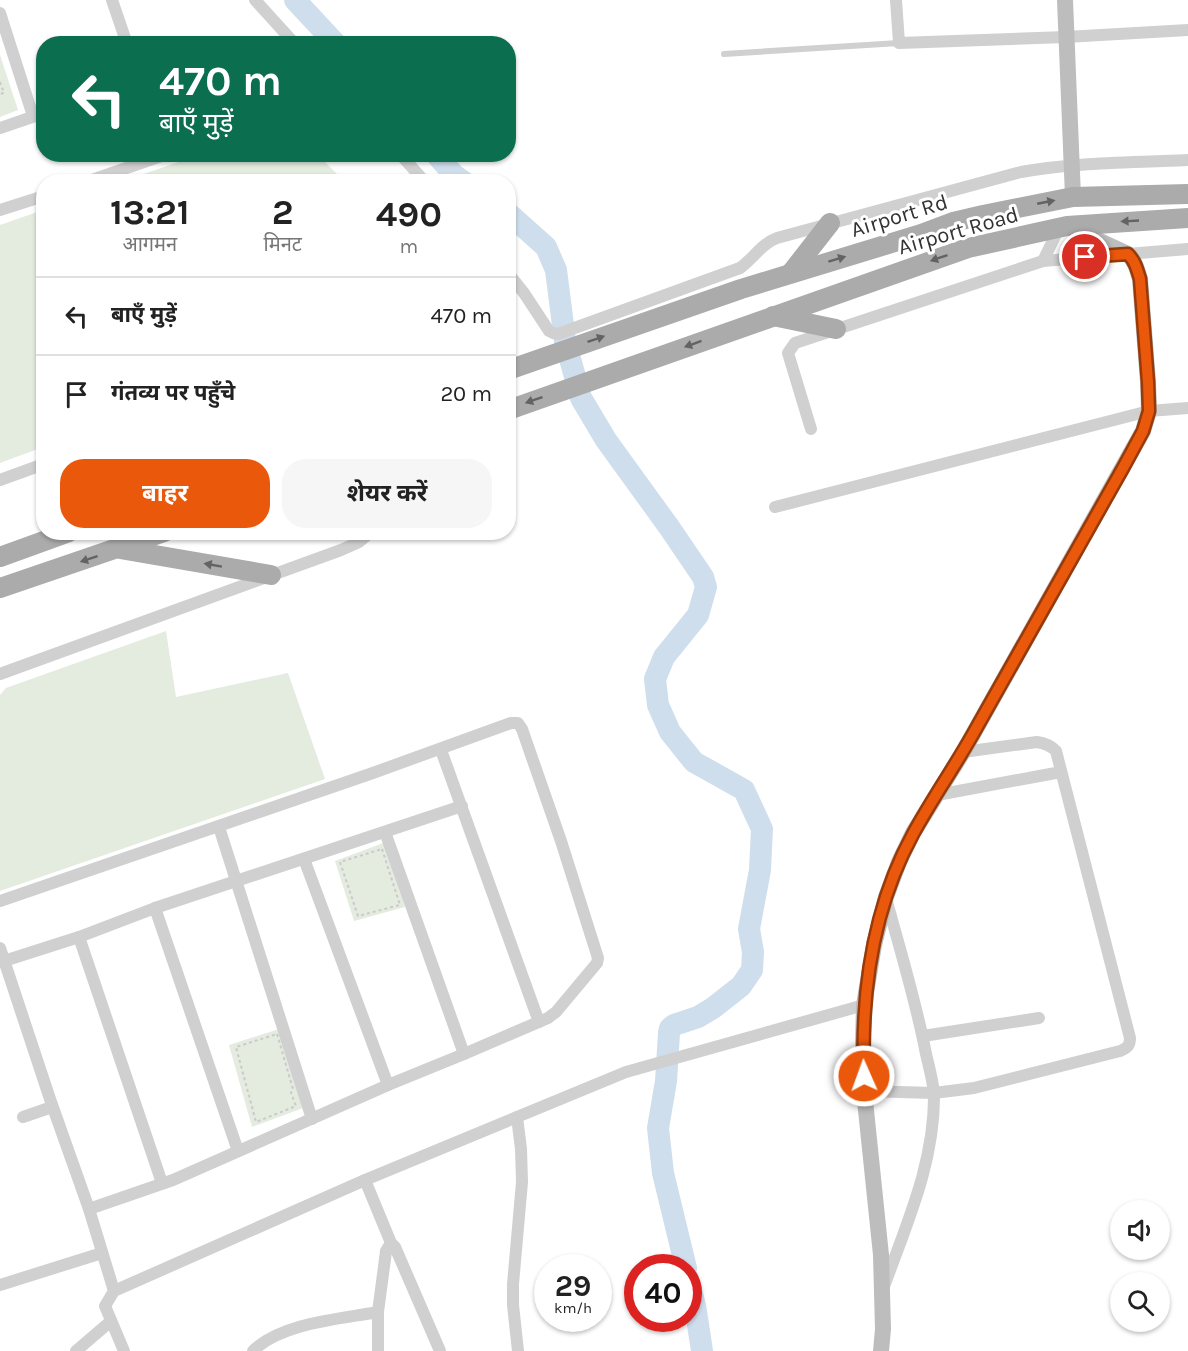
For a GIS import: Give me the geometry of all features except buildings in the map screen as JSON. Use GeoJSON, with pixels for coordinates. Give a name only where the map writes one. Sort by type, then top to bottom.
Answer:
{"type":"FeatureCollection","features":[{"type":"Feature","properties":{"kind":"main road","name":"Airport Rd"},"geometry":{"type":"LineString","coordinates":[[516,367],[741,289],[953,222],[1072,196],[1188,194]]}},
{"type":"Feature","properties":{"kind":"main road","name":"Airport Road"},"geometry":{"type":"LineString","coordinates":[[516,407],[968,248],[1063,227],[1188,218]]}},
{"type":"Feature","properties":{"kind":"main road"},"geometry":{"type":"LineString","coordinates":[[791,273],[830,223]]}},
{"type":"Feature","properties":{"kind":"main road"},"geometry":{"type":"LineString","coordinates":[[773,316],[836,329]]}},
{"type":"Feature","properties":{"kind":"main road"},"geometry":{"type":"LineString","coordinates":[[0,557],[47,540]]}},
{"type":"Feature","properties":{"kind":"main road"},"geometry":{"type":"LineString","coordinates":[[0,588],[142,540]]}},
{"type":"Feature","properties":{"kind":"main road"},"geometry":{"type":"LineString","coordinates":[[118,549],[271,575]]}},
{"type":"Feature","properties":{"kind":"street"},"geometry":{"type":"LineString","coordinates":[[112,0],[124,36]]}},
{"type":"Feature","properties":{"kind":"street"},"geometry":{"type":"LineString","coordinates":[[255,0],[288,36]]}},
{"type":"Feature","properties":{"kind":"street"},"geometry":{"type":"LineString","coordinates":[[896,0],[898,44],[1188,30]]}},
{"type":"Feature","properties":{"kind":"street"},"geometry":{"type":"LineString","coordinates":[[1065,0],[1072,196]]}},
{"type":"Feature","properties":{"kind":"street"},"geometry":{"type":"LineString","coordinates":[[0,13],[36,109]]}},
{"type":"Feature","properties":{"kind":"street"},"geometry":{"type":"LineString","coordinates":[[0,128],[36,115]]}},
{"type":"Feature","properties":{"kind":"street"},"geometry":{"type":"LineString","coordinates":[[516,283],[549,331],[558,334],[740,268],[770,241],[830,223],[1022,172],[1071,165],[1188,160]]}},
{"type":"Feature","properties":{"kind":"street"},"geometry":{"type":"LineString","coordinates":[[109,174],[144,162]]}},
{"type":"Feature","properties":{"kind":"street"},"geometry":{"type":"LineString","coordinates":[[407,162],[418,174]]}},
{"type":"Feature","properties":{"kind":"street"},"geometry":{"type":"LineString","coordinates":[[0,210],[36,199]]}},
{"type":"Feature","properties":{"kind":"street"},"geometry":{"type":"LineString","coordinates":[[881,1351],[883,1289],[864,1092],[862,1043],[864,1005],[874,945],[886,897],[899,862],[913,834],[963,752],[1132,451],[1143,431],[1149,411],[1140,279],[1133,260],[1128,254],[1063,227],[1042,261]]}},
{"type":"Feature","properties":{"kind":"street"},"geometry":{"type":"LineString","coordinates":[[811,429],[788,353],[795,343],[1042,261],[1188,249]]}},
{"type":"Feature","properties":{"kind":"street"},"geometry":{"type":"LineString","coordinates":[[775,507],[1149,411],[1188,408]]}},
{"type":"Feature","properties":{"kind":"street"},"geometry":{"type":"LineString","coordinates":[[0,480],[36,467]]}},
{"type":"Feature","properties":{"kind":"street"},"geometry":{"type":"LineString","coordinates":[[0,674],[361,540]]}},
{"type":"Feature","properties":{"kind":"street"},"geometry":{"type":"LineString","coordinates":[[0,901],[441,750],[511,723],[518,723],[561,841],[598,958],[597,963],[564,1005],[539,1022],[162,1184],[89,1209]]}},
{"type":"Feature","properties":{"kind":"street"},"geometry":{"type":"LineString","coordinates":[[864,1092],[934,1093],[974,1088],[1120,1051],[1130,1044],[1056,751],[1044,742],[1037,742],[963,752]]}},
{"type":"Feature","properties":{"kind":"street"},"geometry":{"type":"LineString","coordinates":[[441,750],[539,1022]]}},
{"type":"Feature","properties":{"kind":"street"},"geometry":{"type":"LineString","coordinates":[[937,795],[1061,772]]}},
{"type":"Feature","properties":{"kind":"street"},"geometry":{"type":"LineString","coordinates":[[4,962],[155,908],[462,806]]}},
{"type":"Feature","properties":{"kind":"street"},"geometry":{"type":"LineString","coordinates":[[219,826],[312,1119]]}},
{"type":"Feature","properties":{"kind":"street"},"geometry":{"type":"LineString","coordinates":[[385,832],[464,1054]]}},
{"type":"Feature","properties":{"kind":"street"},"geometry":{"type":"LineString","coordinates":[[304,859],[388,1085]]}},
{"type":"Feature","properties":{"kind":"street"},"geometry":{"type":"LineString","coordinates":[[883,1289],[925,1169],[930,1145],[934,1093],[923,1036],[886,897]]}},
{"type":"Feature","properties":{"kind":"street"},"geometry":{"type":"LineString","coordinates":[[155,908],[238,1151]]}},
{"type":"Feature","properties":{"kind":"street"},"geometry":{"type":"LineString","coordinates":[[79,937],[162,1184]]}},
{"type":"Feature","properties":{"kind":"street"},"geometry":{"type":"LineString","coordinates":[[0,948],[52,1107],[89,1209],[114,1291]]}},
{"type":"Feature","properties":{"kind":"street"},"geometry":{"type":"LineString","coordinates":[[124,1351],[105,1306],[114,1291],[365,1180],[626,1072],[864,1005]]}},
{"type":"Feature","properties":{"kind":"street"},"geometry":{"type":"LineString","coordinates":[[923,1036],[1039,1018]]}},
{"type":"Feature","properties":{"kind":"street"},"geometry":{"type":"LineString","coordinates":[[23,1117],[52,1107]]}},
{"type":"Feature","properties":{"kind":"street"},"geometry":{"type":"LineString","coordinates":[[517,1117],[522,1182],[513,1305],[518,1351]]}},
{"type":"Feature","properties":{"kind":"street"},"geometry":{"type":"LineString","coordinates":[[365,1180],[440,1351]]}},
{"type":"Feature","properties":{"kind":"street"},"geometry":{"type":"LineString","coordinates":[[378,1351],[378,1312],[386,1251],[391,1243]]}},
{"type":"Feature","properties":{"kind":"street"},"geometry":{"type":"LineString","coordinates":[[0,1285],[102,1253]]}},
{"type":"Feature","properties":{"kind":"street"},"geometry":{"type":"LineString","coordinates":[[253,1351],[268,1339],[293,1328],[378,1312]]}},
{"type":"Feature","properties":{"kind":"street"},"geometry":{"type":"LineString","coordinates":[[76,1351],[111,1321]]}},
{"type":"Feature","properties":{"kind":"lane"},"geometry":{"type":"LineString","coordinates":[[724,54],[898,44]]}},
{"type":"Feature","properties":{"kind":"path"},"geometry":{"type":"LineString","coordinates":[[0,82],[4,93],[0,94]]}},
{"type":"Feature","properties":{"kind":"path"},"geometry":{"type":"LineString","coordinates":[[382,849],[400,905],[358,916],[340,862],[382,849]]}},
{"type":"Feature","properties":{"kind":"path"},"geometry":{"type":"LineString","coordinates":[[277,1034],[296,1106],[256,1122],[236,1047],[277,1034]]}},
{"type":"Feature","properties":{"kind":"shaded area"},"geometry":{"type":"Polygon","coordinates":[[[0,55],[18,110],[0,117],[0,55]]]}},
{"type":"Feature","properties":{"kind":"shaded area"},"geometry":{"type":"Polygon","coordinates":[[[179,162],[325,162],[337,174],[143,174],[179,162]]]}},
{"type":"Feature","properties":{"kind":"shaded area"},"geometry":{"type":"Polygon","coordinates":[[[36,212],[36,450],[0,463],[0,225],[36,212]]]}},
{"type":"Feature","properties":{"kind":"shaded area"},"geometry":{"type":"Polygon","coordinates":[[[166,631],[176,697],[288,673],[325,779],[0,891],[0,695],[6,688],[166,631]]]}},
{"type":"Feature","properties":{"kind":"shaded area"},"geometry":{"type":"Polygon","coordinates":[[[386,842],[405,907],[354,921],[335,861],[386,842]]]}},
{"type":"Feature","properties":{"kind":"shaded area"},"geometry":{"type":"Polygon","coordinates":[[[279,1029],[303,1108],[252,1127],[229,1045],[279,1029]]]}},
{"type":"Feature","properties":{"kind":"waterway"},"geometry":{"type":"LineString","coordinates":[[295,0],[329,36]]}},
{"type":"Feature","properties":{"kind":"waterway"},"geometry":{"type":"LineString","coordinates":[[443,162],[453,174]]}},
{"type":"Feature","properties":{"kind":"waterway"},"geometry":{"type":"LineString","coordinates":[[516,220],[546,247],[556,270],[565,341],[581,398],[606,440],[703,577],[706,587],[698,615],[664,657],[655,679],[658,705],[670,732],[694,762],[744,790],[762,829],[760,870],[749,929],[753,952],[752,970],[741,986],[713,1008],[698,1017],[674,1025],[670,1028],[669,1033],[666,1081],[658,1128],[663,1173],[683,1254]]}},
{"type":"Feature","properties":{"kind":"waterway"},"geometry":{"type":"LineString","coordinates":[[699,1332],[702,1351]]}},
{"type":"Feature","properties":{"kind":"route"},"geometry":{"type":"LineString","coordinates":[[864,1076],[862,1043],[864,1005],[874,945],[886,897],[899,862],[1123,468],[1143,431],[1149,411],[1140,279],[1137,269],[1128,254],[1085,257]]}}]}
